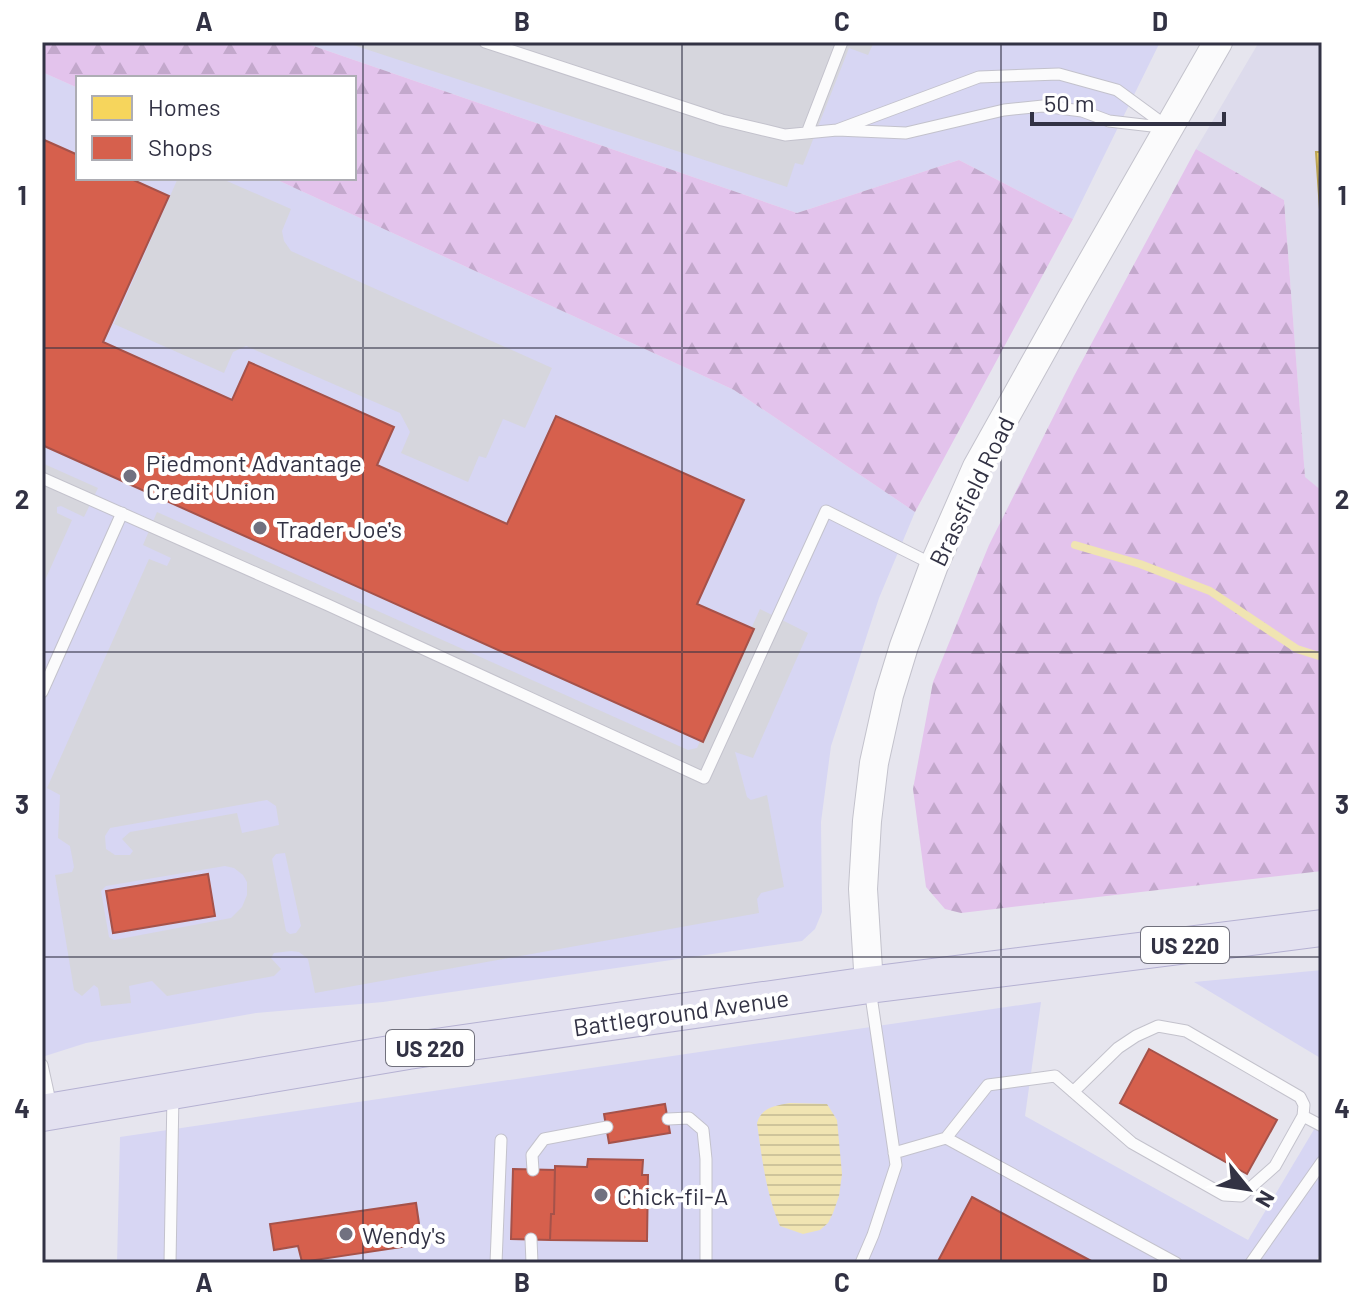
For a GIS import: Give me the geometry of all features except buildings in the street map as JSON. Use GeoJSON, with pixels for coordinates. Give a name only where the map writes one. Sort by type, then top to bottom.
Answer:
{"type":"FeatureCollection","features":[{"type":"Feature","properties":{"kind":"main road","name":"Battleground Avenue"},"geometry":{"type":"LineString","coordinates":[[47,1112],[408,1051],[869,985],[1322,928]]}},
{"type":"Feature","properties":{"kind":"street","name":"Brassfield Road"},"geometry":{"type":"LineString","coordinates":[[869,985],[863,889],[867,821],[874,763],[904,646],[934,565],[977,467],[1218,42]]}},
{"type":"Feature","properties":{"kind":"lane"},"geometry":{"type":"LineString","coordinates":[[485,42],[722,120],[785,135],[837,130],[906,133],[1004,110],[1043,106],[1082,111],[1109,121],[1169,128]]}},
{"type":"Feature","properties":{"kind":"lane"},"geometry":{"type":"LineString","coordinates":[[807,133],[842,42]]}},
{"type":"Feature","properties":{"kind":"lane"},"geometry":{"type":"LineString","coordinates":[[837,130],[979,77],[1059,74],[1117,90],[1169,128]]}},
{"type":"Feature","properties":{"kind":"lane"},"geometry":{"type":"LineString","coordinates":[[42,478],[704,778],[826,511],[934,565]]}},
{"type":"Feature","properties":{"kind":"lane"},"geometry":{"type":"LineString","coordinates":[[42,692],[122,513]]}},
{"type":"Feature","properties":{"kind":"lane"},"geometry":{"type":"LineString","coordinates":[[861,1263],[896,1165],[869,985]]}},
{"type":"Feature","properties":{"kind":"lane"},"geometry":{"type":"LineString","coordinates":[[894,1153],[946,1138],[988,1085],[1055,1076],[1073,1092],[1132,1143],[1224,1195],[1241,1196],[1275,1166],[1303,1116],[1304,1105],[1300,1097],[1186,1031],[1158,1026],[1118,1048],[1073,1092]]}},
{"type":"Feature","properties":{"kind":"lane"},"geometry":{"type":"LineString","coordinates":[[42,1065],[47,1112]]}},
{"type":"Feature","properties":{"kind":"lane"},"geometry":{"type":"LineString","coordinates":[[170,1263],[173,1090]]}},
{"type":"Feature","properties":{"kind":"lane"},"geometry":{"type":"LineString","coordinates":[[1303,1116],[1322,1126]]}},
{"type":"Feature","properties":{"kind":"lane"},"geometry":{"type":"LineString","coordinates":[[668,1119],[689,1118],[703,1130],[706,1263]]}},
{"type":"Feature","properties":{"kind":"lane"},"geometry":{"type":"LineString","coordinates":[[533,1170],[532,1155],[544,1139],[607,1127]]}},
{"type":"Feature","properties":{"kind":"lane"},"geometry":{"type":"LineString","coordinates":[[946,1138],[1176,1263]]}},
{"type":"Feature","properties":{"kind":"lane"},"geometry":{"type":"LineString","coordinates":[[496,1263],[501,1140]]}},
{"type":"Feature","properties":{"kind":"lane"},"geometry":{"type":"LineString","coordinates":[[1251,1263],[1322,1162]]}},
{"type":"Feature","properties":{"kind":"lane"},"geometry":{"type":"LineString","coordinates":[[531,1239],[532,1263]]}},
{"type":"Feature","properties":{"kind":"shaded area"},"geometry":{"type":"Polygon","coordinates":[[[302,42],[1160,42],[1073,219],[959,160],[797,213],[302,42]]]}},
{"type":"Feature","properties":{"kind":"shaded area"},"geometry":{"type":"Polygon","coordinates":[[[344,42],[874,42],[868,55],[849,48],[803,165],[795,163],[787,187],[344,42]]]}},
{"type":"Feature","properties":{"kind":"shaded area"},"geometry":{"type":"Polygon","coordinates":[[[1259,42],[1322,42],[1322,491],[1305,478],[1284,200],[1196,149],[1259,42]]]}},
{"type":"Feature","properties":{"kind":"shaded area"},"geometry":{"type":"Polygon","coordinates":[[[42,72],[76,87],[76,180],[277,180],[734,390],[915,512],[879,598],[831,746],[821,822],[822,912],[815,929],[802,941],[383,1002],[256,1013],[86,1043],[42,1057],[42,72]]]}},
{"type":"Feature","properties":{"kind":"shaded area"},"geometry":{"type":"Polygon","coordinates":[[[177,180],[225,180],[291,209],[282,231],[291,251],[552,368],[525,428],[503,419],[486,458],[479,456],[468,482],[401,453],[410,432],[400,413],[246,346],[233,352],[224,373],[114,324],[177,180]]]}},
{"type":"Feature","properties":{"kind":"shaded area"},"geometry":{"type":"Polygon","coordinates":[[[42,463],[98,488],[84,517],[57,507],[57,513],[72,520],[42,587],[42,463]]]}},
{"type":"Feature","properties":{"kind":"shaded area"},"geometry":{"type":"Polygon","coordinates":[[[157,512],[688,750],[697,748],[760,609],[808,633],[753,758],[735,752],[747,797],[751,800],[767,795],[784,887],[761,893],[757,899],[759,913],[315,993],[308,959],[299,952],[291,951],[274,953],[271,958],[281,969],[274,976],[167,996],[152,981],[129,986],[131,1003],[101,1006],[98,988],[94,985],[82,996],[74,990],[55,875],[72,872],[74,867],[70,846],[58,838],[60,795],[47,788],[149,559],[167,566],[171,558],[143,545],[157,512]],[[267,800],[110,828],[105,836],[106,849],[115,855],[130,855],[133,851],[122,839],[130,832],[237,813],[242,833],[279,825],[276,806],[267,800]],[[285,853],[276,854],[272,859],[286,931],[296,933],[301,926],[285,853]],[[225,866],[106,886],[101,891],[109,937],[114,940],[231,918],[242,907],[247,895],[247,882],[243,875],[225,866]]]}},
{"type":"Feature","properties":{"kind":"shaded area"},"geometry":{"type":"Polygon","coordinates":[[[1322,970],[1322,1059],[1194,982],[1322,970]]]}},
{"type":"Feature","properties":{"kind":"shaded area"},"geometry":{"type":"Polygon","coordinates":[[[1041,1002],[1025,1116],[1248,1240],[1322,1116],[1322,1250],[1315,1263],[117,1263],[120,1137],[1041,1002]]]}},
{"type":"Feature","properties":{"kind":"shaded area"},"geometry":{"type":"Polygon","coordinates":[[[790,1103],[827,1104],[837,1120],[842,1174],[839,1196],[828,1223],[820,1230],[803,1234],[780,1226],[775,1214],[757,1123],[765,1110],[790,1103]]]}},
{"type":"Feature","properties":{"kind":"green space"},"geometry":{"type":"Polygon","coordinates":[[[42,42],[302,42],[797,213],[959,160],[1073,219],[915,512],[734,390],[277,180],[356,180],[356,76],[76,76],[76,87],[42,72],[42,42]]]}},
{"type":"Feature","properties":{"kind":"green space"},"geometry":{"type":"Polygon","coordinates":[[[1196,149],[1284,200],[1305,477],[1322,491],[1322,871],[961,913],[945,909],[926,887],[913,789],[933,682],[989,545],[1074,376],[1196,149]]]}},
{"type":"Feature","properties":{"kind":"waterway"},"geometry":{"type":"LineString","coordinates":[[1075,545],[1140,564],[1210,591],[1297,649],[1322,657]]}},
{"type":"Feature","properties":{"kind":"place","name":"Piedmont Advantage Credit Union"},"geometry":{"type":"Point","coordinates":[130,476]}},
{"type":"Feature","properties":{"kind":"place","name":"Trader Joe's"},"geometry":{"type":"Point","coordinates":[260,528]}},
{"type":"Feature","properties":{"kind":"place","name":"Chick-fil-A"},"geometry":{"type":"Point","coordinates":[601,1195]}},
{"type":"Feature","properties":{"kind":"place","name":"Wendy's"},"geometry":{"type":"Point","coordinates":[346,1234]}}]}
